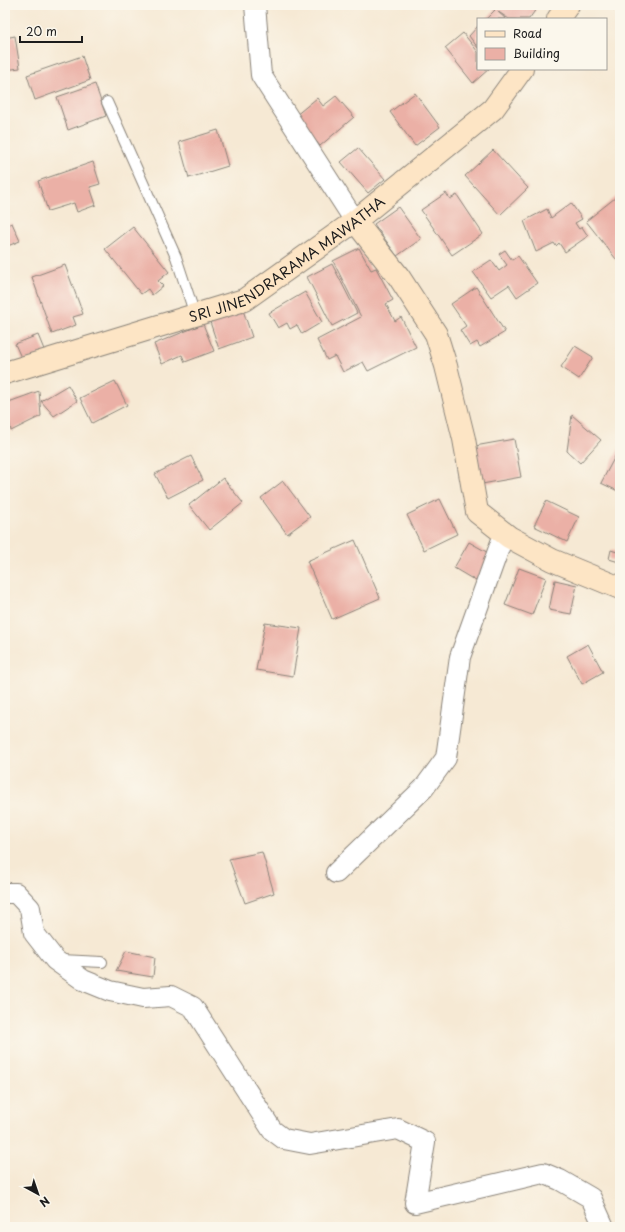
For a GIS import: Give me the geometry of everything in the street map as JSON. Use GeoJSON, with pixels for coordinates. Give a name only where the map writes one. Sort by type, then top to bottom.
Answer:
{"type":"FeatureCollection","features":[{"type":"Feature","properties":{"kind":"main road"},"geometry":{"type":"LineString","coordinates":[[559,18],[568,5]]}},
{"type":"Feature","properties":{"kind":"main road","name":"SRI JINENDRARAMA MAWATHA"},"geometry":{"type":"LineString","coordinates":[[5,373],[244,300],[354,221],[493,109],[521,70]]}},
{"type":"Feature","properties":{"kind":"main road"},"geometry":{"type":"LineString","coordinates":[[354,221],[399,277],[436,334],[446,366],[464,440],[477,512],[504,534],[552,560],[620,588]]}},
{"type":"Feature","properties":{"kind":"street"},"geometry":{"type":"LineString","coordinates":[[255,5],[261,75],[354,221]]}},
{"type":"Feature","properties":{"kind":"street"},"geometry":{"type":"LineString","coordinates":[[336,873],[424,788],[446,758],[460,657],[504,534]]}},
{"type":"Feature","properties":{"kind":"street"},"geometry":{"type":"LineString","coordinates":[[5,893],[16,893],[30,908],[34,933],[54,960],[83,980],[110,991],[143,998],[171,996],[193,1006],[272,1130],[284,1139],[310,1144],[398,1129],[425,1142],[415,1203],[543,1173],[560,1180],[591,1198],[604,1227]]}},
{"type":"Feature","properties":{"kind":"lane"},"geometry":{"type":"LineString","coordinates":[[107,102],[176,257],[195,315]]}},
{"type":"Feature","properties":{"kind":"lane"},"geometry":{"type":"LineString","coordinates":[[54,960],[102,962]]}},
{"type":"Feature","properties":{"kind":"building"},"geometry":{"type":"Polygon","coordinates":[[[488,5],[539,5],[530,18],[508,18],[497,11],[505,18],[487,18],[495,10],[488,5]]]}},
{"type":"Feature","properties":{"kind":"building"},"geometry":{"type":"Polygon","coordinates":[[[601,5],[620,5],[620,12],[601,5]]]}},
{"type":"Feature","properties":{"kind":"building"},"geometry":{"type":"Polygon","coordinates":[[[477,27],[477,47],[469,36],[477,27]]]}},
{"type":"Feature","properties":{"kind":"building"},"geometry":{"type":"Polygon","coordinates":[[[463,33],[477,51],[477,70],[488,70],[473,83],[445,48],[463,33]]]}},
{"type":"Feature","properties":{"kind":"building"},"geometry":{"type":"Polygon","coordinates":[[[15,36],[20,68],[5,70],[5,38],[15,36]]]}},
{"type":"Feature","properties":{"kind":"building"},"geometry":{"type":"Polygon","coordinates":[[[82,56],[90,80],[35,100],[27,75],[82,56]]]}},
{"type":"Feature","properties":{"kind":"building"},"geometry":{"type":"Polygon","coordinates":[[[95,84],[106,116],[68,130],[57,97],[95,84]]]}},
{"type":"Feature","properties":{"kind":"building"},"geometry":{"type":"Polygon","coordinates":[[[415,93],[440,127],[415,146],[390,112],[415,93]]]}},
{"type":"Feature","properties":{"kind":"building"},"geometry":{"type":"Polygon","coordinates":[[[336,96],[354,117],[320,146],[295,116],[317,98],[323,106],[336,96]]]}},
{"type":"Feature","properties":{"kind":"building"},"geometry":{"type":"Polygon","coordinates":[[[218,130],[228,166],[189,178],[179,142],[218,130]]]}},
{"type":"Feature","properties":{"kind":"building"},"geometry":{"type":"Polygon","coordinates":[[[358,148],[385,179],[368,193],[341,162],[358,148]]]}},
{"type":"Feature","properties":{"kind":"building"},"geometry":{"type":"Polygon","coordinates":[[[493,150],[528,188],[500,215],[465,176],[493,150]]]}},
{"type":"Feature","properties":{"kind":"building"},"geometry":{"type":"Polygon","coordinates":[[[93,162],[100,184],[90,187],[96,205],[77,212],[74,203],[48,211],[38,181],[93,162]]]}},
{"type":"Feature","properties":{"kind":"building"},"geometry":{"type":"Polygon","coordinates":[[[446,193],[450,199],[457,195],[483,234],[452,255],[421,210],[446,193]]]}},
{"type":"Feature","properties":{"kind":"building"},"geometry":{"type":"Polygon","coordinates":[[[620,194],[620,264],[586,221],[620,194]]]}},
{"type":"Feature","properties":{"kind":"building"},"geometry":{"type":"Polygon","coordinates":[[[571,203],[582,219],[575,223],[579,229],[582,227],[588,236],[565,252],[559,243],[556,246],[554,243],[536,252],[524,221],[547,209],[551,218],[571,203]]]}},
{"type":"Feature","properties":{"kind":"building"},"geometry":{"type":"Polygon","coordinates":[[[398,207],[421,239],[397,256],[374,224],[398,207]]]}},
{"type":"Feature","properties":{"kind":"building"},"geometry":{"type":"Polygon","coordinates":[[[12,223],[20,241],[5,247],[5,226],[12,223]]]}},
{"type":"Feature","properties":{"kind":"building"},"geometry":{"type":"Polygon","coordinates":[[[133,227],[169,272],[158,281],[163,286],[152,295],[148,289],[141,294],[105,249],[133,227]]]}},
{"type":"Feature","properties":{"kind":"building"},"geometry":{"type":"Polygon","coordinates":[[[359,248],[371,270],[376,268],[393,300],[386,304],[395,321],[401,317],[416,347],[368,371],[363,362],[343,372],[335,356],[327,360],[317,340],[361,317],[333,261],[359,248]]]}},
{"type":"Feature","properties":{"kind":"building"},"geometry":{"type":"Polygon","coordinates":[[[505,250],[512,260],[518,256],[537,283],[517,297],[509,285],[491,297],[473,272],[491,260],[499,271],[507,265],[499,254],[505,250]]]}},
{"type":"Feature","properties":{"kind":"building"},"geometry":{"type":"Polygon","coordinates":[[[332,264],[357,313],[332,326],[307,277],[332,264]]]}},
{"type":"Feature","properties":{"kind":"building"},"geometry":{"type":"Polygon","coordinates":[[[65,265],[83,314],[73,317],[76,325],[52,334],[32,277],[65,265]]]}},
{"type":"Feature","properties":{"kind":"building"},"geometry":{"type":"Polygon","coordinates":[[[476,287],[505,332],[480,347],[477,342],[470,346],[460,330],[466,326],[451,304],[476,287]]]}},
{"type":"Feature","properties":{"kind":"building"},"geometry":{"type":"Polygon","coordinates":[[[305,292],[322,322],[302,334],[297,325],[290,329],[287,323],[278,328],[269,313],[305,292]]]}},
{"type":"Feature","properties":{"kind":"building"},"geometry":{"type":"Polygon","coordinates":[[[243,310],[252,337],[219,349],[210,322],[243,310]]]}},
{"type":"Feature","properties":{"kind":"building"},"geometry":{"type":"Polygon","coordinates":[[[203,324],[214,351],[185,362],[182,355],[162,364],[154,344],[203,324]]]}},
{"type":"Feature","properties":{"kind":"building"},"geometry":{"type":"Polygon","coordinates":[[[38,335],[45,352],[23,362],[15,344],[38,335]]]}},
{"type":"Feature","properties":{"kind":"building"},"geometry":{"type":"Polygon","coordinates":[[[575,346],[593,357],[579,379],[561,367],[575,346]]]}},
{"type":"Feature","properties":{"kind":"building"},"geometry":{"type":"Polygon","coordinates":[[[115,381],[127,405],[92,423],[80,398],[115,381]]]}},
{"type":"Feature","properties":{"kind":"building"},"geometry":{"type":"Polygon","coordinates":[[[68,385],[77,401],[54,416],[41,401],[68,385]]]}},
{"type":"Feature","properties":{"kind":"building"},"geometry":{"type":"Polygon","coordinates":[[[39,391],[41,416],[11,431],[6,403],[39,391]]]}},
{"type":"Feature","properties":{"kind":"building"},"geometry":{"type":"Polygon","coordinates":[[[572,415],[601,440],[580,463],[567,451],[572,415]]]}},
{"type":"Feature","properties":{"kind":"building"},"geometry":{"type":"Polygon","coordinates":[[[514,439],[521,477],[482,484],[475,446],[514,439]]]}},
{"type":"Feature","properties":{"kind":"building"},"geometry":{"type":"Polygon","coordinates":[[[620,447],[620,492],[601,483],[620,447]]]}},
{"type":"Feature","properties":{"kind":"building"},"geometry":{"type":"Polygon","coordinates":[[[191,456],[203,480],[168,498],[155,474],[191,456]]]}},
{"type":"Feature","properties":{"kind":"building"},"geometry":{"type":"Polygon","coordinates":[[[223,478],[243,503],[209,530],[189,505],[223,478]]]}},
{"type":"Feature","properties":{"kind":"building"},"geometry":{"type":"Polygon","coordinates":[[[283,481],[310,517],[287,534],[261,498],[283,481]]]}},
{"type":"Feature","properties":{"kind":"building"},"geometry":{"type":"Polygon","coordinates":[[[440,499],[457,534],[424,550],[407,515],[440,499]]]}},
{"type":"Feature","properties":{"kind":"building"},"geometry":{"type":"Polygon","coordinates":[[[546,501],[579,517],[567,542],[534,526],[546,501]]]}},
{"type":"Feature","properties":{"kind":"building"},"geometry":{"type":"Polygon","coordinates":[[[355,540],[380,598],[332,619],[307,561],[355,540]]]}},
{"type":"Feature","properties":{"kind":"building"},"geometry":{"type":"Polygon","coordinates":[[[469,542],[492,555],[476,581],[454,568],[469,542]]]}},
{"type":"Feature","properties":{"kind":"building"},"geometry":{"type":"Polygon","coordinates":[[[611,550],[620,553],[619,562],[609,559],[611,550]]]}},
{"type":"Feature","properties":{"kind":"building"},"geometry":{"type":"Polygon","coordinates":[[[519,568],[546,578],[532,615],[505,605],[519,568]]]}},
{"type":"Feature","properties":{"kind":"building"},"geometry":{"type":"Polygon","coordinates":[[[555,580],[577,585],[571,614],[549,610],[555,580]]]}},
{"type":"Feature","properties":{"kind":"building"},"geometry":{"type":"Polygon","coordinates":[[[265,623],[301,628],[293,676],[256,670],[265,623]]]}},
{"type":"Feature","properties":{"kind":"building"},"geometry":{"type":"Polygon","coordinates":[[[588,644],[603,672],[582,684],[567,656],[588,644]]]}},
{"type":"Feature","properties":{"kind":"building"},"geometry":{"type":"Polygon","coordinates":[[[262,852],[274,893],[245,903],[229,859],[262,852]]]}},
{"type":"Feature","properties":{"kind":"building"},"geometry":{"type":"Polygon","coordinates":[[[126,951],[155,957],[153,977],[116,971],[126,951]]]}}]}
